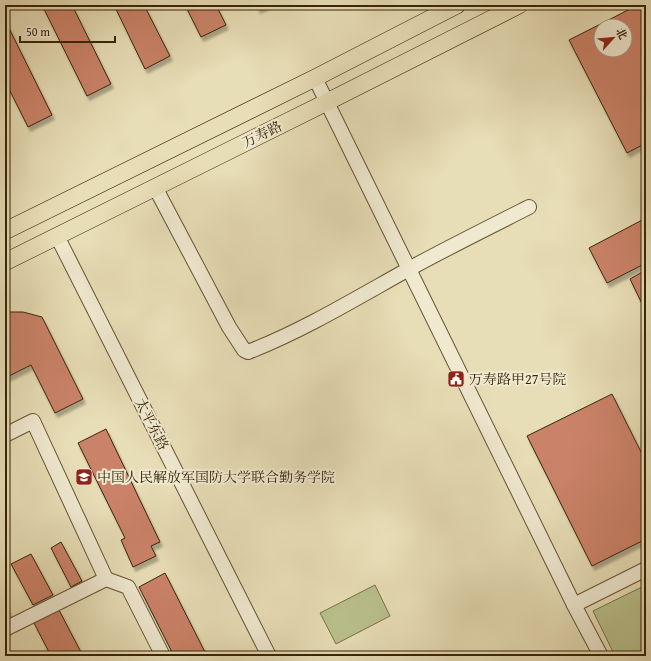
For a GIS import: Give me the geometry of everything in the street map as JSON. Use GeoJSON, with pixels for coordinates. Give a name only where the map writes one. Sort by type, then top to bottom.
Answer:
{"type":"FeatureCollection","features":[{"type":"Feature","properties":{"kind":"main road","name":"万寿路"},"geometry":{"type":"LineString","coordinates":[[5,230],[315,78],[457,5]]}},
{"type":"Feature","properties":{"kind":"main road","name":"万寿路"},"geometry":{"type":"LineString","coordinates":[[5,262],[518,5]]}},
{"type":"Feature","properties":{"kind":"street"},"geometry":{"type":"LineString","coordinates":[[315,78],[574,605],[601,656]]}},
{"type":"Feature","properties":{"kind":"street"},"geometry":{"type":"LineString","coordinates":[[156,187],[229,327],[244,350],[248,352],[274,342],[339,309],[408,269],[529,207]]}},
{"type":"Feature","properties":{"kind":"street","name":"太平东路"},"geometry":{"type":"LineString","coordinates":[[57,236],[269,656]]}},
{"type":"Feature","properties":{"kind":"street"},"geometry":{"type":"LineString","coordinates":[[5,435],[33,421],[106,579],[128,587],[163,656]]}},
{"type":"Feature","properties":{"kind":"street"},"geometry":{"type":"LineString","coordinates":[[574,605],[646,569]]}},
{"type":"Feature","properties":{"kind":"street"},"geometry":{"type":"LineString","coordinates":[[5,629],[106,579]]}},
{"type":"Feature","properties":{"kind":"green space"},"geometry":{"type":"Polygon","coordinates":[[[375,585],[390,616],[336,644],[320,613],[375,585]]]}},
{"type":"Feature","properties":{"kind":"green space"},"geometry":{"type":"Polygon","coordinates":[[[646,585],[646,656],[615,656],[593,611],[646,585]]]}},
{"type":"Feature","properties":{"kind":"building"},"geometry":{"type":"Polygon","coordinates":[[[42,5],[72,5],[111,84],[87,96],[42,5]]]}},
{"type":"Feature","properties":{"kind":"building"},"geometry":{"type":"Polygon","coordinates":[[[114,5],[144,5],[170,56],[145,69],[114,5]]]}},
{"type":"Feature","properties":{"kind":"building"},"geometry":{"type":"Polygon","coordinates":[[[185,5],[216,5],[226,25],[201,37],[185,5]]]}},
{"type":"Feature","properties":{"kind":"building"},"geometry":{"type":"Polygon","coordinates":[[[256,5],[267,5],[258,9],[256,5]]]}},
{"type":"Feature","properties":{"kind":"building"},"geometry":{"type":"Polygon","coordinates":[[[638,5],[646,5],[646,143],[627,153],[569,40],[593,28],[593,58],[633,58],[633,18],[612,18],[638,5]]]}},
{"type":"Feature","properties":{"kind":"building"},"geometry":{"type":"Polygon","coordinates":[[[5,20],[52,115],[28,127],[5,81],[5,20]]]}},
{"type":"Feature","properties":{"kind":"building"},"geometry":{"type":"Polygon","coordinates":[[[646,218],[646,263],[607,283],[589,248],[646,218]]]}},
{"type":"Feature","properties":{"kind":"building"},"geometry":{"type":"Polygon","coordinates":[[[646,270],[646,312],[630,279],[646,270]]]}},
{"type":"Feature","properties":{"kind":"building"},"geometry":{"type":"Polygon","coordinates":[[[23,312],[42,317],[83,399],[55,413],[31,365],[5,378],[5,313],[23,312]]]}},
{"type":"Feature","properties":{"kind":"building"},"geometry":{"type":"Polygon","coordinates":[[[612,394],[646,462],[646,539],[592,566],[527,436],[612,394]]]}},
{"type":"Feature","properties":{"kind":"building"},"geometry":{"type":"Polygon","coordinates":[[[106,429],[160,542],[151,546],[156,556],[133,567],[121,540],[125,538],[78,443],[106,429]]]}},
{"type":"Feature","properties":{"kind":"building"},"geometry":{"type":"Polygon","coordinates":[[[61,542],[82,581],[71,587],[51,548],[61,542]]]}},
{"type":"Feature","properties":{"kind":"building"},"geometry":{"type":"Polygon","coordinates":[[[31,554],[53,595],[33,605],[11,564],[31,554]]]}},
{"type":"Feature","properties":{"kind":"building"},"geometry":{"type":"Polygon","coordinates":[[[165,573],[207,656],[174,656],[139,587],[165,573]]]}},
{"type":"Feature","properties":{"kind":"building"},"geometry":{"type":"Polygon","coordinates":[[[5,604],[10,614],[5,617],[5,604]]]}},
{"type":"Feature","properties":{"kind":"building"},"geometry":{"type":"Polygon","coordinates":[[[59,610],[83,656],[51,656],[34,623],[59,610]]]}},
{"type":"Feature","properties":{"kind":"place","name":"万寿路甲27号院"},"geometry":{"type":"Point","coordinates":[456,379]}},
{"type":"Feature","properties":{"kind":"place","name":"中国人民解放军国防大学联合勤务学院"},"geometry":{"type":"Point","coordinates":[84,477]}}]}
